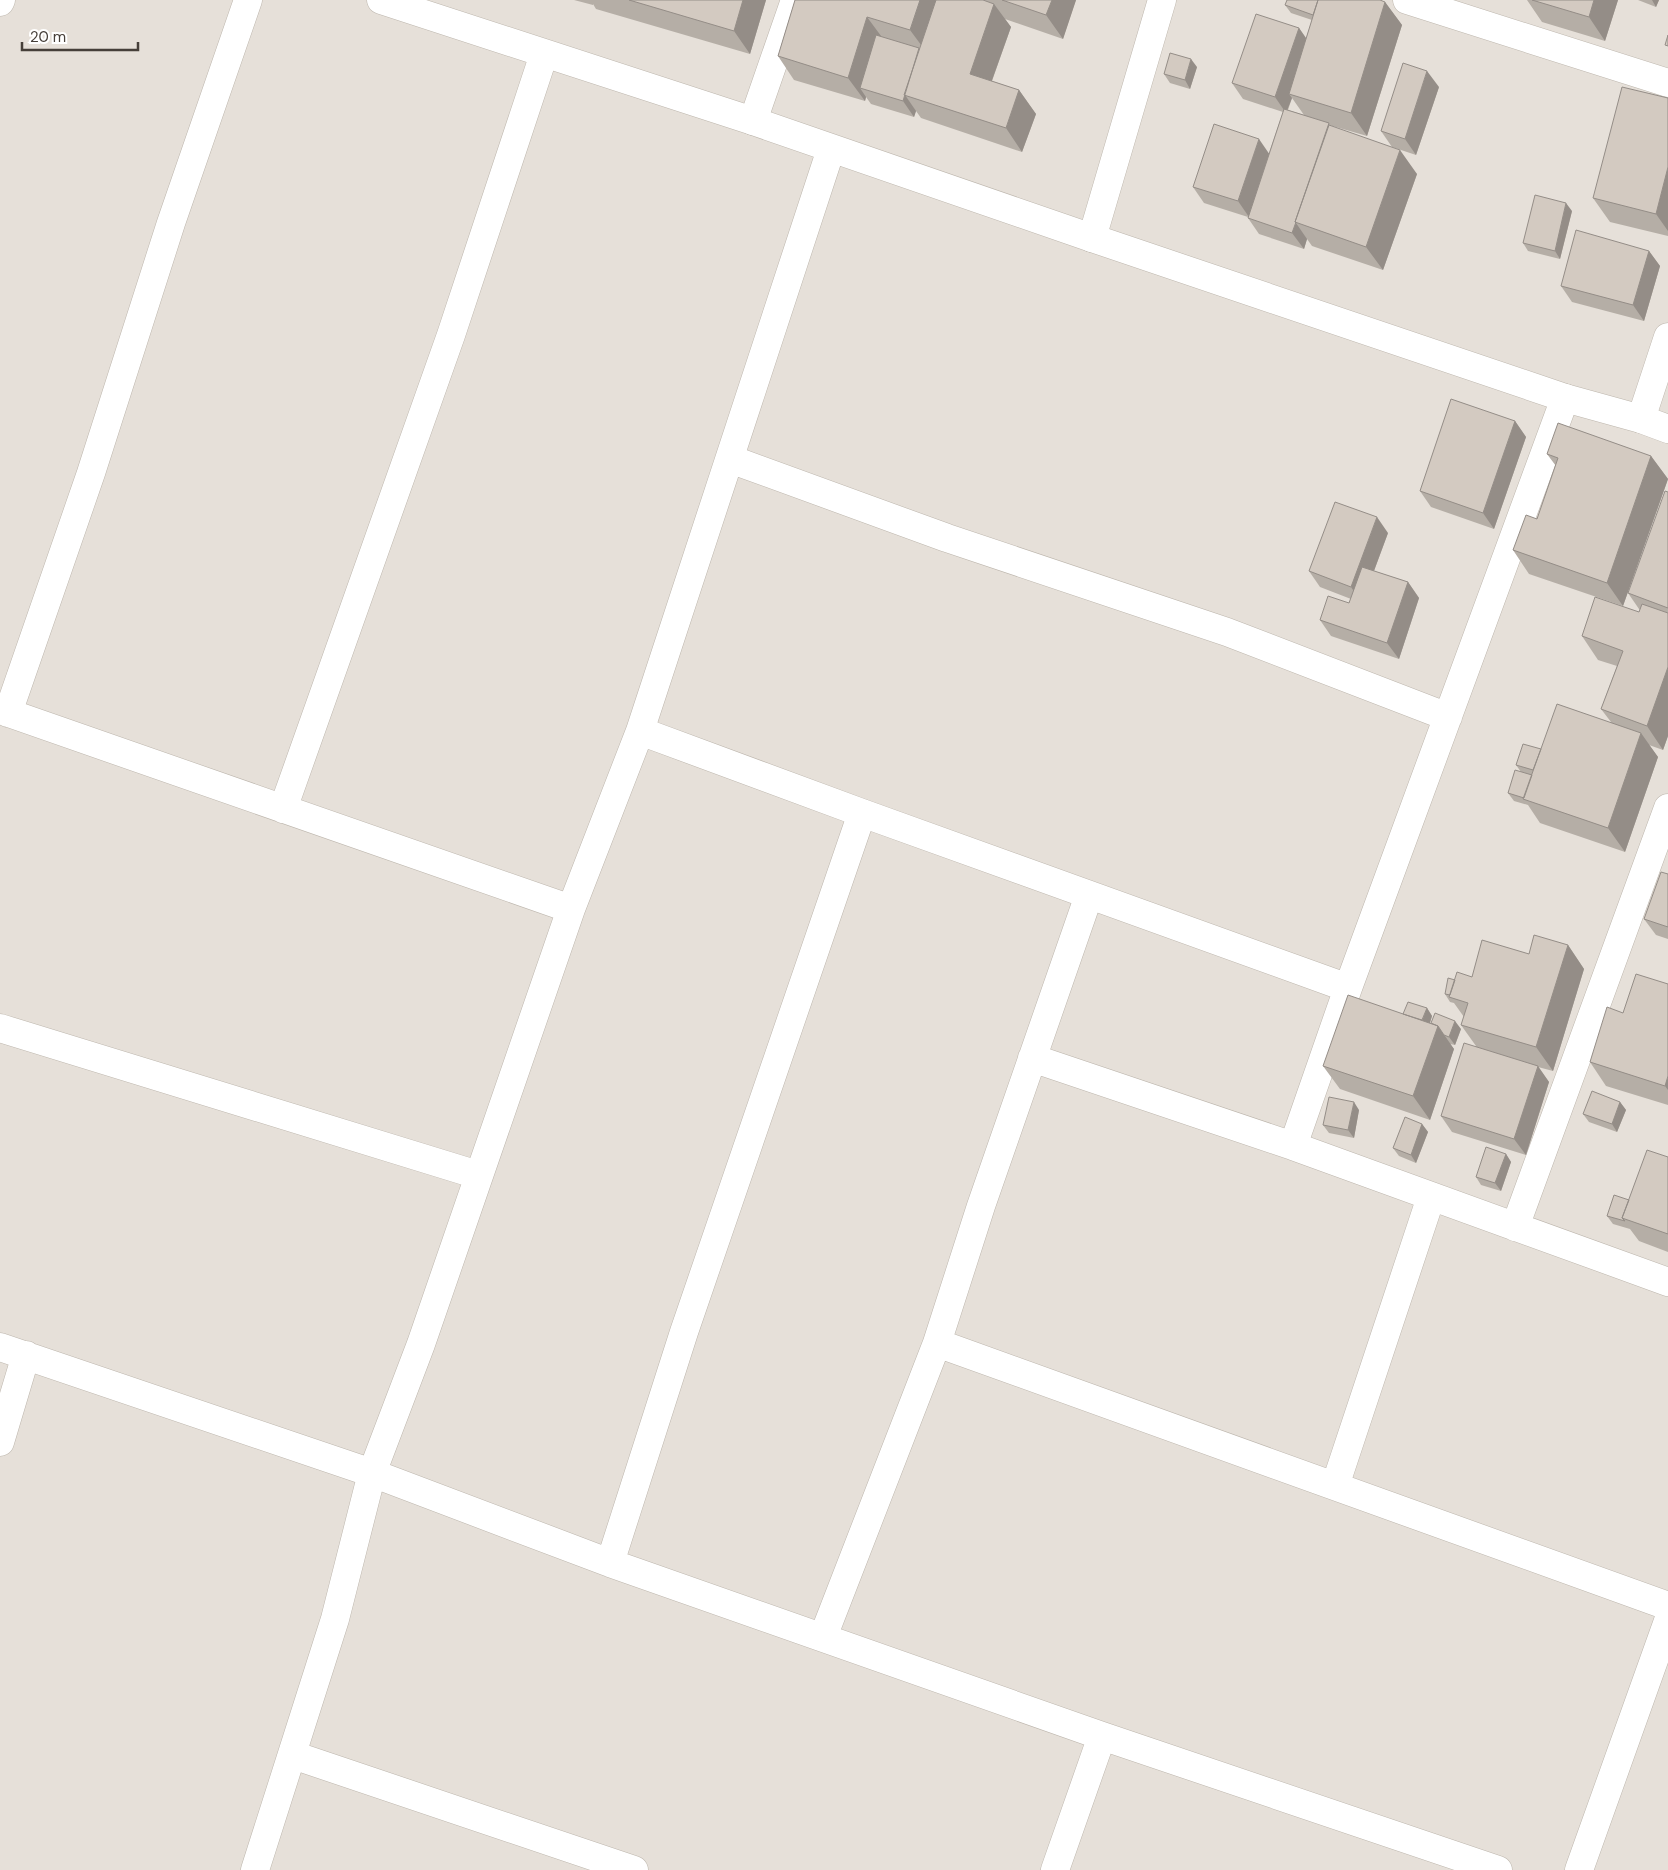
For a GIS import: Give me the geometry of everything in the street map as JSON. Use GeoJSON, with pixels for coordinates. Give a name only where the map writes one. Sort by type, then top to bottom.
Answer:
{"type":"FeatureCollection","features":[{"type":"Feature","properties":{"kind":"street"},"geometry":{"type":"LineString","coordinates":[[248,0],[171,223],[91,473],[4,712],[571,909]]}},
{"type":"Feature","properties":{"kind":"street"},"geometry":{"type":"LineString","coordinates":[[753,122],[795,0]]}},
{"type":"Feature","properties":{"kind":"street"},"geometry":{"type":"LineString","coordinates":[[1092,238],[1162,0]]}},
{"type":"Feature","properties":{"kind":"street"},"geometry":{"type":"LineString","coordinates":[[1407,0],[1473,10],[1668,83]]}},
{"type":"Feature","properties":{"kind":"street"},"geometry":{"type":"LineString","coordinates":[[390,1],[544,54],[753,122],[1565,398],[1641,419],[1668,429]]}},
{"type":"Feature","properties":{"kind":"street"},"geometry":{"type":"LineString","coordinates":[[283,809],[451,335],[544,54]]}},
{"type":"Feature","properties":{"kind":"street"},"geometry":{"type":"LineString","coordinates":[[255,1870],[335,1619],[372,1474],[421,1344],[571,909],[640,731],[831,149]]}},
{"type":"Feature","properties":{"kind":"street"},"geometry":{"type":"LineString","coordinates":[[1641,419],[1668,337]]}},
{"type":"Feature","properties":{"kind":"street"},"geometry":{"type":"LineString","coordinates":[[1293,1146],[1348,988],[1565,398]]}},
{"type":"Feature","properties":{"kind":"street"},"geometry":{"type":"LineString","coordinates":[[730,459],[948,538],[1227,632],[1448,717]]}},
{"type":"Feature","properties":{"kind":"street"},"geometry":{"type":"LineString","coordinates":[[640,731],[862,814],[1348,988]]}},
{"type":"Feature","properties":{"kind":"street"},"geometry":{"type":"LineString","coordinates":[[1515,1227],[1668,808]]}},
{"type":"Feature","properties":{"kind":"street"},"geometry":{"type":"LineString","coordinates":[[610,1563],[684,1332],[862,814]]}},
{"type":"Feature","properties":{"kind":"street"},"geometry":{"type":"LineString","coordinates":[[823,1637],[937,1343],[1088,896]]}},
{"type":"Feature","properties":{"kind":"street"},"geometry":{"type":"LineString","coordinates":[[0,1028],[478,1175]]}},
{"type":"Feature","properties":{"kind":"street"},"geometry":{"type":"LineString","coordinates":[[1032,1058],[1293,1146],[1668,1282]]}},
{"type":"Feature","properties":{"kind":"street"},"geometry":{"type":"LineString","coordinates":[[1335,1486],[1431,1197]]}},
{"type":"Feature","properties":{"kind":"street"},"geometry":{"type":"LineString","coordinates":[[937,1343],[1668,1606]]}},
{"type":"Feature","properties":{"kind":"street"},"geometry":{"type":"LineString","coordinates":[[0,1347],[372,1474],[610,1563],[1102,1736],[1498,1870]]}},
{"type":"Feature","properties":{"kind":"street"},"geometry":{"type":"LineString","coordinates":[[0,1442],[26,1355]]}},
{"type":"Feature","properties":{"kind":"street"},"geometry":{"type":"LineString","coordinates":[[1579,1870],[1668,1620]]}},
{"type":"Feature","properties":{"kind":"street"},"geometry":{"type":"LineString","coordinates":[[1054,1870],[1102,1736]]}},
{"type":"Feature","properties":{"kind":"street"},"geometry":{"type":"LineString","coordinates":[[293,1755],[634,1870]]}},
{"type":"Feature","properties":{"kind":"shaded area"},"geometry":{"type":"Polygon","coordinates":[[[0,0],[1668,0],[1668,1870],[0,1870],[0,0]]]}},
{"type":"Feature","properties":{"kind":"building"},"geometry":{"type":"Polygon","coordinates":[[[629,0],[743,0],[734,31],[629,0]]]}},
{"type":"Feature","properties":{"kind":"building"},"geometry":{"type":"Polygon","coordinates":[[[795,0],[920,0],[910,30],[867,17],[848,78],[778,56],[795,0]]]}},
{"type":"Feature","properties":{"kind":"building"},"geometry":{"type":"Polygon","coordinates":[[[936,0],[983,0],[994,4],[970,74],[1019,90],[1006,128],[904,95],[936,0]]]}},
{"type":"Feature","properties":{"kind":"building"},"geometry":{"type":"Polygon","coordinates":[[[1002,0],[1052,0],[1046,15],[1002,0]]]}},
{"type":"Feature","properties":{"kind":"building"},"geometry":{"type":"Polygon","coordinates":[[[1287,0],[1318,0],[1313,15],[1285,5],[1287,0]]]}},
{"type":"Feature","properties":{"kind":"building"},"geometry":{"type":"Polygon","coordinates":[[[1318,0],[1380,0],[1385,2],[1351,113],[1289,94],[1318,0]]]}},
{"type":"Feature","properties":{"kind":"building"},"geometry":{"type":"Polygon","coordinates":[[[1532,0],[1594,0],[1589,17],[1532,0]]]}},
{"type":"Feature","properties":{"kind":"building"},"geometry":{"type":"Polygon","coordinates":[[[1256,14],[1299,28],[1275,97],[1232,83],[1256,14]]]}},
{"type":"Feature","properties":{"kind":"building"},"geometry":{"type":"Polygon","coordinates":[[[876,35],[919,48],[903,101],[860,88],[876,35]]]}},
{"type":"Feature","properties":{"kind":"building"},"geometry":{"type":"Polygon","coordinates":[[[1668,35],[1668,46],[1665,45],[1668,35]]]}},
{"type":"Feature","properties":{"kind":"building"},"geometry":{"type":"Polygon","coordinates":[[[1170,53],[1191,59],[1185,80],[1164,74],[1170,53]]]}},
{"type":"Feature","properties":{"kind":"building"},"geometry":{"type":"Polygon","coordinates":[[[1403,63],[1427,71],[1405,139],[1381,131],[1403,63]]]}},
{"type":"Feature","properties":{"kind":"building"},"geometry":{"type":"Polygon","coordinates":[[[1622,87],[1668,98],[1668,167],[1656,214],[1593,198],[1622,87]]]}},
{"type":"Feature","properties":{"kind":"building"},"geometry":{"type":"Polygon","coordinates":[[[1284,109],[1329,123],[1292,233],[1248,218],[1284,109]]]}},
{"type":"Feature","properties":{"kind":"building"},"geometry":{"type":"Polygon","coordinates":[[[1214,124],[1259,139],[1238,201],[1193,187],[1214,124]]]}},
{"type":"Feature","properties":{"kind":"building"},"geometry":{"type":"Polygon","coordinates":[[[1329,125],[1400,150],[1366,247],[1295,222],[1329,125]]]}},
{"type":"Feature","properties":{"kind":"building"},"geometry":{"type":"Polygon","coordinates":[[[1535,195],[1566,203],[1555,251],[1523,243],[1535,195]]]}},
{"type":"Feature","properties":{"kind":"building"},"geometry":{"type":"Polygon","coordinates":[[[1576,230],[1649,251],[1633,305],[1561,286],[1576,230]]]}},
{"type":"Feature","properties":{"kind":"building"},"geometry":{"type":"Polygon","coordinates":[[[1451,399],[1515,421],[1483,513],[1420,491],[1451,399]]]}},
{"type":"Feature","properties":{"kind":"building"},"geometry":{"type":"Polygon","coordinates":[[[1558,423],[1651,456],[1607,583],[1513,550],[1526,515],[1537,519],[1558,458],[1547,454],[1558,423]]]}},
{"type":"Feature","properties":{"kind":"building"},"geometry":{"type":"Polygon","coordinates":[[[1665,491],[1668,492],[1668,608],[1628,593],[1665,491]]]}},
{"type":"Feature","properties":{"kind":"building"},"geometry":{"type":"Polygon","coordinates":[[[1335,502],[1377,517],[1351,587],[1309,571],[1335,502]]]}},
{"type":"Feature","properties":{"kind":"building"},"geometry":{"type":"Polygon","coordinates":[[[1362,567],[1408,582],[1387,643],[1320,620],[1328,596],[1349,603],[1362,567]]]}},
{"type":"Feature","properties":{"kind":"building"},"geometry":{"type":"Polygon","coordinates":[[[1595,597],[1639,612],[1642,604],[1668,613],[1668,667],[1647,726],[1601,709],[1623,651],[1582,636],[1595,597]]]}},
{"type":"Feature","properties":{"kind":"building"},"geometry":{"type":"Polygon","coordinates":[[[1557,704],[1641,733],[1608,828],[1523,799],[1557,704]]]}},
{"type":"Feature","properties":{"kind":"building"},"geometry":{"type":"Polygon","coordinates":[[[1523,744],[1541,749],[1533,770],[1516,765],[1523,744]]]}},
{"type":"Feature","properties":{"kind":"building"},"geometry":{"type":"Polygon","coordinates":[[[1515,770],[1532,775],[1524,798],[1508,793],[1515,770]]]}},
{"type":"Feature","properties":{"kind":"building"},"geometry":{"type":"Polygon","coordinates":[[[1661,872],[1668,874],[1668,927],[1644,919],[1661,872]]]}},
{"type":"Feature","properties":{"kind":"building"},"geometry":{"type":"Polygon","coordinates":[[[1534,935],[1568,945],[1536,1047],[1461,1025],[1468,1003],[1449,997],[1457,972],[1472,977],[1482,940],[1529,954],[1534,935]]]}},
{"type":"Feature","properties":{"kind":"building"},"geometry":{"type":"Polygon","coordinates":[[[1636,974],[1668,984],[1668,1076],[1665,1086],[1590,1062],[1607,1007],[1623,1013],[1636,974]]]}},
{"type":"Feature","properties":{"kind":"building"},"geometry":{"type":"Polygon","coordinates":[[[1448,978],[1455,980],[1450,995],[1445,994],[1448,978]]]}},
{"type":"Feature","properties":{"kind":"building"},"geometry":{"type":"Polygon","coordinates":[[[1348,995],[1438,1026],[1413,1096],[1323,1066],[1348,995]]]}},
{"type":"Feature","properties":{"kind":"building"},"geometry":{"type":"Polygon","coordinates":[[[1408,1002],[1427,1008],[1422,1020],[1403,1014],[1408,1002]]]}},
{"type":"Feature","properties":{"kind":"building"},"geometry":{"type":"Polygon","coordinates":[[[1435,1013],[1455,1021],[1449,1037],[1444,1035],[1438,1026],[1431,1023],[1435,1013]]]}},
{"type":"Feature","properties":{"kind":"building"},"geometry":{"type":"Polygon","coordinates":[[[1464,1043],[1538,1066],[1514,1139],[1441,1116],[1464,1043]]]}},
{"type":"Feature","properties":{"kind":"building"},"geometry":{"type":"Polygon","coordinates":[[[1592,1091],[1620,1102],[1612,1124],[1583,1114],[1592,1091]]]}},
{"type":"Feature","properties":{"kind":"building"},"geometry":{"type":"Polygon","coordinates":[[[1329,1097],[1354,1102],[1348,1130],[1323,1125],[1329,1097]]]}},
{"type":"Feature","properties":{"kind":"building"},"geometry":{"type":"Polygon","coordinates":[[[1405,1117],[1422,1124],[1411,1155],[1393,1148],[1405,1117]]]}},
{"type":"Feature","properties":{"kind":"building"},"geometry":{"type":"Polygon","coordinates":[[[1486,1147],[1506,1154],[1495,1183],[1476,1177],[1486,1147]]]}},
{"type":"Feature","properties":{"kind":"building"},"geometry":{"type":"Polygon","coordinates":[[[1647,1150],[1668,1157],[1668,1234],[1622,1218],[1647,1150]]]}},
{"type":"Feature","properties":{"kind":"building"},"geometry":{"type":"Polygon","coordinates":[[[1614,1195],[1629,1200],[1622,1218],[1625,1221],[1607,1216],[1614,1195]]]}}]}
